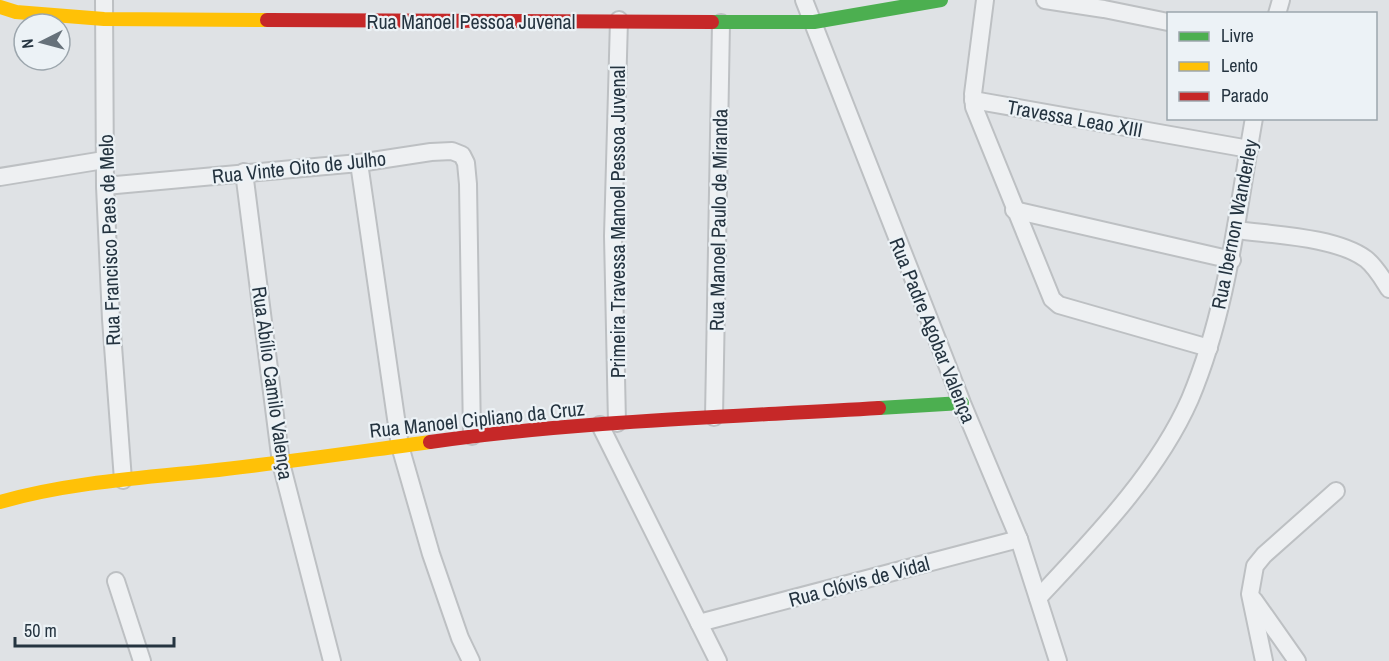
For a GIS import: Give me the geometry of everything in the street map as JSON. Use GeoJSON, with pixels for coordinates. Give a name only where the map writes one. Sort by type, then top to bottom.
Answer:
{"type":"FeatureCollection","features":[{"type":"Feature","properties":{"kind":"street","name":"Rua Francisco Paes de Melo"},"geometry":{"type":"LineString","coordinates":[[104,0],[105,186],[111,319],[123,480]]}},
{"type":"Feature","properties":{"kind":"street","name":"Rua Padre Agobar Valença"},"geometry":{"type":"LineString","coordinates":[[804,0],[962,403],[1019,539],[1058,661]]}},
{"type":"Feature","properties":{"kind":"street","name":"Rua Manoel Pessoa Juvenal"},"geometry":{"type":"LineString","coordinates":[[0,7],[16,12],[104,19],[619,20],[721,23],[814,22],[941,0]]}},
{"type":"Feature","properties":{"kind":"street"},"geometry":{"type":"LineString","coordinates":[[985,0],[973,100],[976,114],[1014,210],[1055,302],[1209,348]]}},
{"type":"Feature","properties":{"kind":"street"},"geometry":{"type":"LineString","coordinates":[[1045,0],[1105,4],[1167,22]]}},
{"type":"Feature","properties":{"kind":"street","name":"Primeira Travessa Manoel Pessoa Juvenal"},"geometry":{"type":"LineString","coordinates":[[617,423],[613,236],[619,20]]}},
{"type":"Feature","properties":{"kind":"street","name":"Rua Manoel Paulo de Miranda"},"geometry":{"type":"LineString","coordinates":[[714,417],[721,23]]}},
{"type":"Feature","properties":{"kind":"street","name":"Travessa Leao XIII"},"geometry":{"type":"LineString","coordinates":[[973,100],[1249,149]]}},
{"type":"Feature","properties":{"kind":"street","name":"Rua Ibernon Wanderley"},"geometry":{"type":"LineString","coordinates":[[1038,598],[1093,539],[1134,489],[1158,454],[1189,400],[1209,348],[1232,260],[1254,120]]}},
{"type":"Feature","properties":{"kind":"street","name":"Rua Vinte Oito de Julho"},"geometry":{"type":"LineString","coordinates":[[105,186],[359,163],[431,152],[453,151],[462,155],[466,163],[468,184],[472,436]]}},
{"type":"Feature","properties":{"kind":"street"},"geometry":{"type":"LineString","coordinates":[[0,177],[104,160]]}},
{"type":"Feature","properties":{"kind":"street"},"geometry":{"type":"LineString","coordinates":[[359,163],[400,446],[431,554],[460,638],[471,661]]}},
{"type":"Feature","properties":{"kind":"street","name":"Rua Abílio Camilo Valença"},"geometry":{"type":"LineString","coordinates":[[244,172],[281,463],[332,661]]}},
{"type":"Feature","properties":{"kind":"street"},"geometry":{"type":"LineString","coordinates":[[1014,210],[1232,260]]}},
{"type":"Feature","properties":{"kind":"street"},"geometry":{"type":"LineString","coordinates":[[1237,230],[1327,243],[1347,249],[1365,258],[1377,270],[1389,289]]}},
{"type":"Feature","properties":{"kind":"street","name":"Rua Manoel Cipliano da Cruz"},"geometry":{"type":"LineString","coordinates":[[0,502],[24,495],[123,480],[281,463],[472,436],[617,423],[962,403]]}},
{"type":"Feature","properties":{"kind":"street"},"geometry":{"type":"LineString","coordinates":[[600,425],[718,661]]}},
{"type":"Feature","properties":{"kind":"street"},"geometry":{"type":"LineString","coordinates":[[1264,661],[1250,594],[1255,566],[1264,555],[1336,490]]}},
{"type":"Feature","properties":{"kind":"street","name":"Rua Clóvis de Vidal"},"geometry":{"type":"LineString","coordinates":[[699,623],[1019,539]]}},
{"type":"Feature","properties":{"kind":"street"},"geometry":{"type":"LineString","coordinates":[[116,581],[142,661]]}},
{"type":"Feature","properties":{"kind":"street"},"geometry":{"type":"LineString","coordinates":[[1250,594],[1298,661]]}},
{"type":"Feature","properties":{"kind":"traffic: fast"},"geometry":{"type":"LineString","coordinates":[[712,22],[814,22],[941,0]]}},
{"type":"Feature","properties":{"kind":"traffic: fast"},"geometry":{"type":"LineString","coordinates":[[879,408],[962,403]]}},
{"type":"Feature","properties":{"kind":"traffic: slow"},"geometry":{"type":"LineString","coordinates":[[0,7],[16,12],[104,19],[267,20]]}},
{"type":"Feature","properties":{"kind":"traffic: slow"},"geometry":{"type":"LineString","coordinates":[[0,502],[51,490],[103,482],[430,442]]}},
{"type":"Feature","properties":{"kind":"traffic: jam"},"geometry":{"type":"LineString","coordinates":[[267,20],[712,22]]}},
{"type":"Feature","properties":{"kind":"traffic: jam"},"geometry":{"type":"LineString","coordinates":[[430,442],[598,424],[879,408]]}}]}
